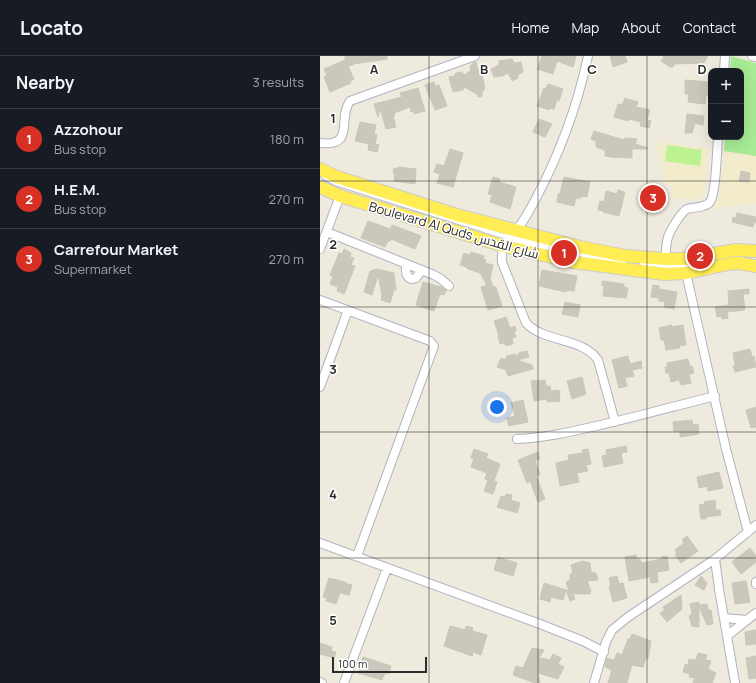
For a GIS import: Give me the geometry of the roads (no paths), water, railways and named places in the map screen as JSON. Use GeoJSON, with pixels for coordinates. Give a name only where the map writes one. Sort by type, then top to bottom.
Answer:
{"type":"FeatureCollection","features":[{"type":"Feature","properties":{"kind":"main road","name":"Boulevard Al Quds شارع القدس"},"geometry":{"type":"LineString","coordinates":[[320,169],[337,177],[457,215],[509,238],[573,262],[664,274],[686,272],[739,263],[756,266]]}},
{"type":"Feature","properties":{"kind":"main road","name":"Boulevard Al Quds شارع القدس"},"geometry":{"type":"LineString","coordinates":[[323,186],[340,196],[509,238],[580,247],[626,256],[683,259],[736,250],[756,251]]}},
{"type":"Feature","properties":{"kind":"street"},"geometry":{"type":"LineString","coordinates":[[320,144],[335,143],[340,140],[343,134],[346,110],[350,101],[475,56]]}},
{"type":"Feature","properties":{"kind":"street"},"geometry":{"type":"LineString","coordinates":[[588,56],[576,103],[558,153],[523,222],[509,238],[501,255],[502,262],[526,323],[533,329],[592,352],[598,360],[615,422]]}},
{"type":"Feature","properties":{"kind":"street"},"geometry":{"type":"LineString","coordinates":[[724,68],[726,56]]}},
{"type":"Feature","properties":{"kind":"street"},"geometry":{"type":"LineString","coordinates":[[752,56],[756,57]]}},
{"type":"Feature","properties":{"kind":"street"},"geometry":{"type":"LineString","coordinates":[[665,259],[667,238],[682,214],[688,209],[702,206],[711,201],[714,186],[718,140]]}},
{"type":"Feature","properties":{"kind":"street"},"geometry":{"type":"LineString","coordinates":[[320,249],[340,196]]}},
{"type":"Feature","properties":{"kind":"street"},"geometry":{"type":"LineString","coordinates":[[326,232],[422,270],[441,279],[449,286]]}},
{"type":"Feature","properties":{"kind":"street"},"geometry":{"type":"LineString","coordinates":[[406,264],[406,274],[408,278],[416,278],[422,270]]}},
{"type":"Feature","properties":{"kind":"street"},"geometry":{"type":"LineString","coordinates":[[686,272],[726,448],[748,532]]}},
{"type":"Feature","properties":{"kind":"street"},"geometry":{"type":"LineString","coordinates":[[320,300],[433,342],[434,346],[357,556]]}},
{"type":"Feature","properties":{"kind":"street"},"geometry":{"type":"LineString","coordinates":[[320,387],[348,310]]}},
{"type":"Feature","properties":{"kind":"street"},"geometry":{"type":"LineString","coordinates":[[517,439],[560,434],[615,422],[715,396]]}},
{"type":"Feature","properties":{"kind":"street"},"geometry":{"type":"LineString","coordinates":[[594,683],[610,633],[619,624],[715,559],[756,525]]}},
{"type":"Feature","properties":{"kind":"street"},"geometry":{"type":"LineString","coordinates":[[320,543],[583,641],[604,652]]}},
{"type":"Feature","properties":{"kind":"street"},"geometry":{"type":"LineString","coordinates":[[715,559],[735,683]]}},
{"type":"Feature","properties":{"kind":"street"},"geometry":{"type":"LineString","coordinates":[[344,683],[387,568]]}},
{"type":"Feature","properties":{"kind":"street"},"geometry":{"type":"LineString","coordinates":[[727,636],[756,613]]}},
{"type":"Feature","properties":{"kind":"street"},"geometry":{"type":"LineString","coordinates":[[724,618],[747,620]]}},
{"type":"Feature","properties":{"kind":"lane"},"geometry":{"type":"LineString","coordinates":[[320,175],[336,183],[509,238],[643,267],[667,269],[733,258],[756,261]]}},
{"type":"Feature","properties":{"kind":"lane"},"geometry":{"type":"LineString","coordinates":[[323,186],[483,234],[633,262]]}},
{"type":"Feature","properties":{"kind":"lane"},"geometry":{"type":"LineString","coordinates":[[640,263],[666,266],[731,255],[756,256]]}},
{"type":"Feature","properties":{"kind":"place","name":"Carrefour Market"},"geometry":{"type":"Point","coordinates":[653,198]}},
{"type":"Feature","properties":{"kind":"place","name":"Azzohour"},"geometry":{"type":"Point","coordinates":[564,253]}},
{"type":"Feature","properties":{"kind":"place","name":"H.E.M."},"geometry":{"type":"Point","coordinates":[700,256]}}]}
